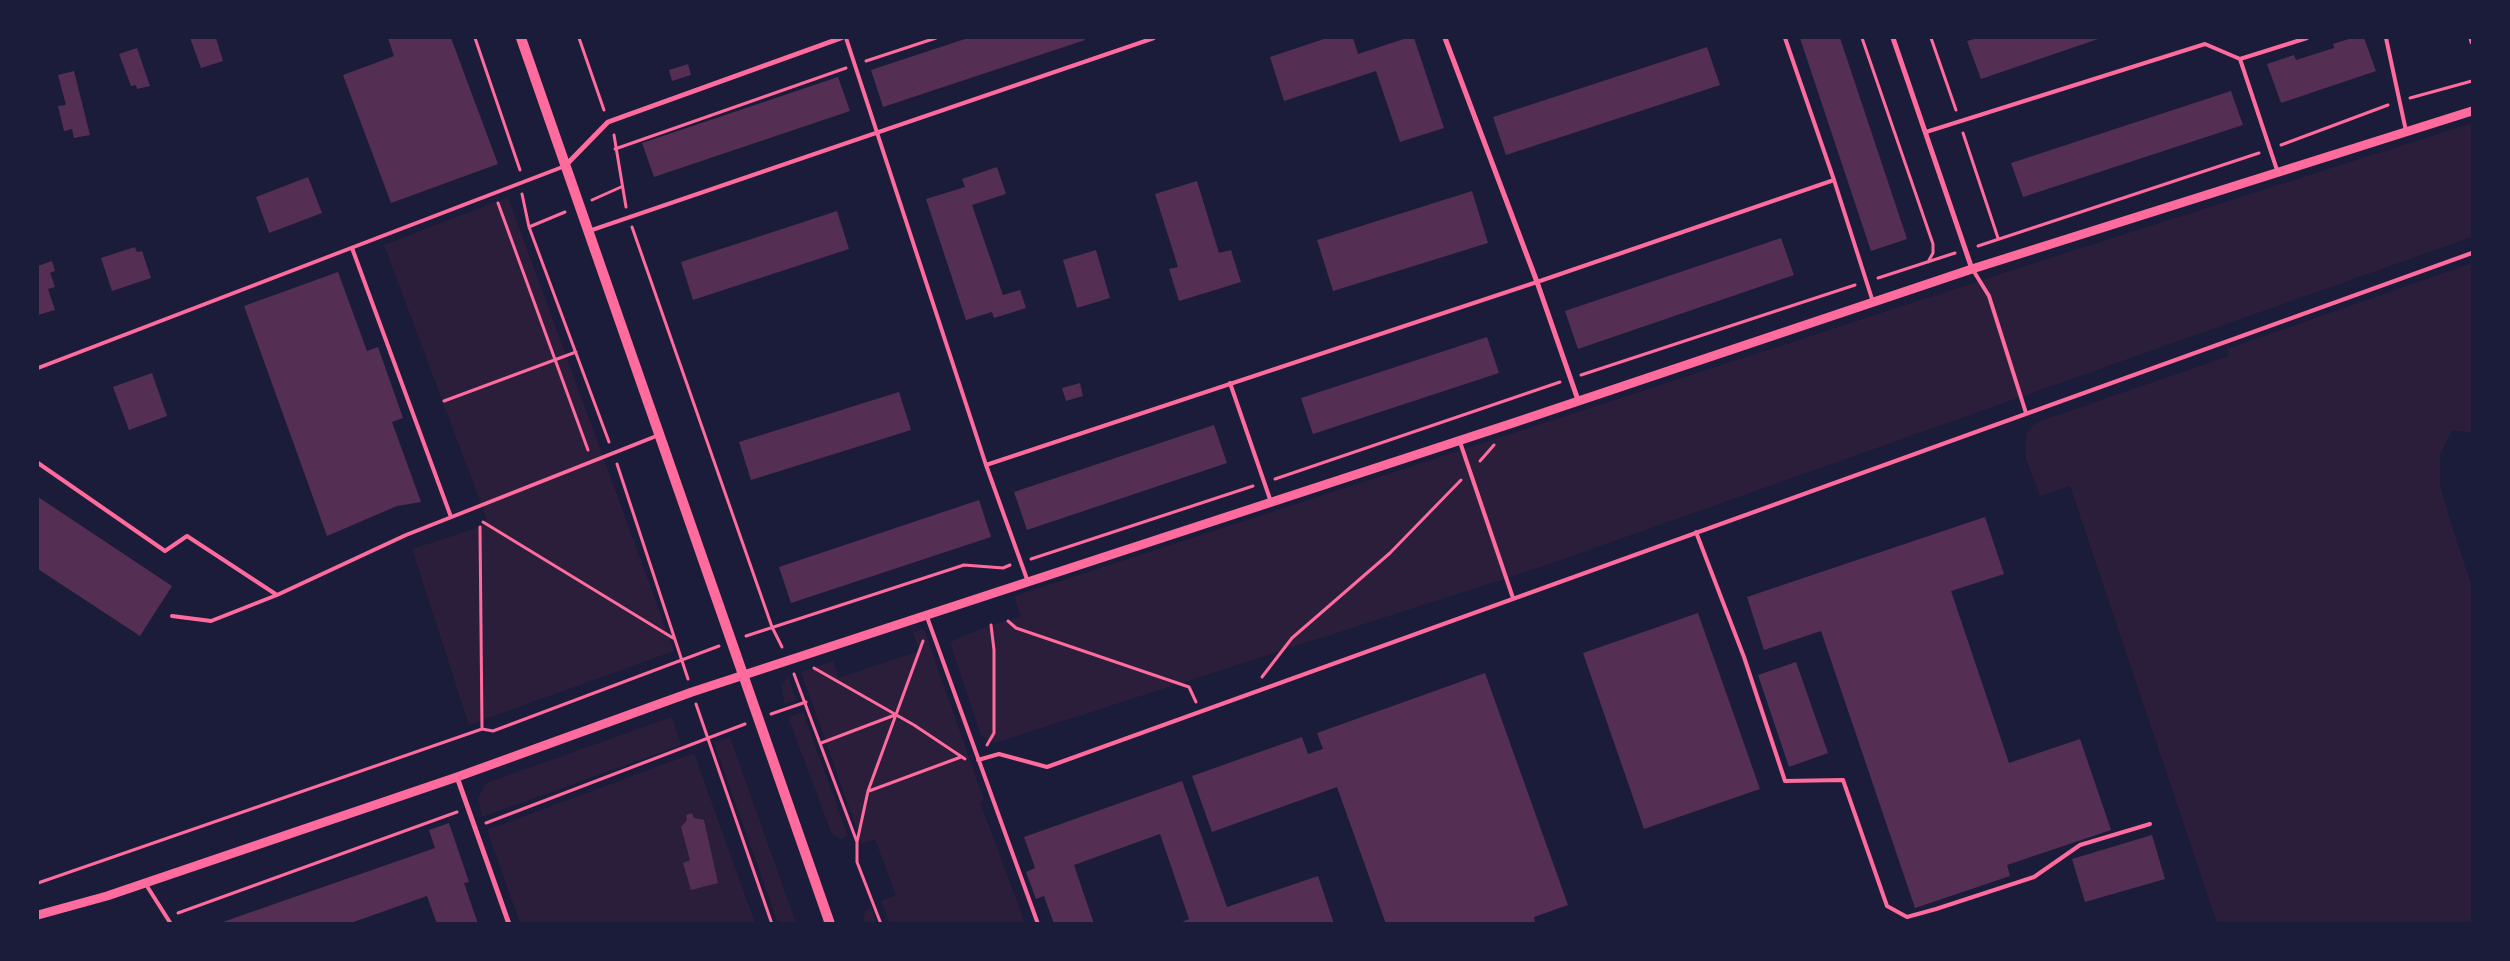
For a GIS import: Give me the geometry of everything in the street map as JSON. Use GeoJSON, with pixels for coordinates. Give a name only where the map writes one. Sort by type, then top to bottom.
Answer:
{"type":"FeatureCollection","features":[{"type":"Feature","properties":{"kind":"main road"},"geometry":{"type":"LineString","coordinates":[[522,38],[830,924]]}},
{"type":"Feature","properties":{"kind":"street"},"geometry":{"type":"LineString","coordinates":[[566,165],[608,122],[841,38]]}},
{"type":"Feature","properties":{"kind":"street"},"geometry":{"type":"LineString","coordinates":[[1446,38],[1537,282],[1578,400]]}},
{"type":"Feature","properties":{"kind":"street"},"geometry":{"type":"LineString","coordinates":[[1893,38],[1972,269]]}},
{"type":"Feature","properties":{"kind":"street"},"geometry":{"type":"LineString","coordinates":[[2471,38],[2472,42]]}},
{"type":"Feature","properties":{"kind":"street"},"geometry":{"type":"LineString","coordinates":[[38,915],[145,883],[927,614],[1460,440],[1972,269],[2472,111]]}},
{"type":"Feature","properties":{"kind":"street"},"geometry":{"type":"LineString","coordinates":[[457,777],[509,924]]}},
{"type":"Feature","properties":{"kind":"lane"},"geometry":{"type":"LineString","coordinates":[[846,38],[986,465],[1028,582]]}},
{"type":"Feature","properties":{"kind":"lane"},"geometry":{"type":"LineString","coordinates":[[589,231],[628,216],[1153,38]]}},
{"type":"Feature","properties":{"kind":"lane"},"geometry":{"type":"LineString","coordinates":[[1785,38],[1834,180],[1873,302]]}},
{"type":"Feature","properties":{"kind":"lane"},"geometry":{"type":"LineString","coordinates":[[2201,38],[2205,44],[2240,59],[2307,38]]}},
{"type":"Feature","properties":{"kind":"lane"},"geometry":{"type":"LineString","coordinates":[[2386,38],[2406,132]]}},
{"type":"Feature","properties":{"kind":"lane"},"geometry":{"type":"LineString","coordinates":[[1926,132],[2205,44]]}},
{"type":"Feature","properties":{"kind":"lane"},"geometry":{"type":"LineString","coordinates":[[2240,59],[2278,173]]}},
{"type":"Feature","properties":{"kind":"lane"},"geometry":{"type":"LineString","coordinates":[[38,368],[566,165]]}},
{"type":"Feature","properties":{"kind":"lane"},"geometry":{"type":"LineString","coordinates":[[986,465],[1537,282],[1834,180]]}},
{"type":"Feature","properties":{"kind":"lane"},"geometry":{"type":"LineString","coordinates":[[352,248],[451,517]]}},
{"type":"Feature","properties":{"kind":"lane"},"geometry":{"type":"LineString","coordinates":[[978,760],[999,754],[1047,767],[2026,412],[2472,253]]}},
{"type":"Feature","properties":{"kind":"lane"},"geometry":{"type":"LineString","coordinates":[[1972,269],[1989,296],[2026,412]]}},
{"type":"Feature","properties":{"kind":"lane"},"geometry":{"type":"LineString","coordinates":[[1230,383],[1271,502]]}},
{"type":"Feature","properties":{"kind":"lane"},"geometry":{"type":"LineString","coordinates":[[172,616],[211,621],[277,595],[406,535],[661,434]]}},
{"type":"Feature","properties":{"kind":"lane"},"geometry":{"type":"LineString","coordinates":[[1460,440],[1513,598]]}},
{"type":"Feature","properties":{"kind":"lane"},"geometry":{"type":"LineString","coordinates":[[38,463],[165,550],[187,536],[277,595]]}},
{"type":"Feature","properties":{"kind":"lane"},"geometry":{"type":"LineString","coordinates":[[1696,532],[1744,657],[1785,781],[1843,780],[1887,906],[1907,917],[1936,909],[2034,877],[2080,846],[2150,824]]}},
{"type":"Feature","properties":{"kind":"lane"},"geometry":{"type":"LineString","coordinates":[[927,614],[1038,924]]}},
{"type":"Feature","properties":{"kind":"lane"},"geometry":{"type":"LineString","coordinates":[[145,883],[171,924]]}},
{"type":"Feature","properties":{"kind":"path"},"geometry":{"type":"LineString","coordinates":[[475,38],[520,166]]}},
{"type":"Feature","properties":{"kind":"path"},"geometry":{"type":"LineString","coordinates":[[579,38],[614,136],[628,216],[772,626],[791,661],[856,842]]}},
{"type":"Feature","properties":{"kind":"path"},"geometry":{"type":"LineString","coordinates":[[615,149],[936,38]]}},
{"type":"Feature","properties":{"kind":"path"},"geometry":{"type":"LineString","coordinates":[[1862,38],[1933,244],[1932,254],[1928,262]]}},
{"type":"Feature","properties":{"kind":"path"},"geometry":{"type":"LineString","coordinates":[[1931,38],[1998,238]]}},
{"type":"Feature","properties":{"kind":"path"},"geometry":{"type":"LineString","coordinates":[[494,193],[557,360],[592,462]]}},
{"type":"Feature","properties":{"kind":"path"},"geometry":{"type":"LineString","coordinates":[[444,401],[576,352]]}},
{"type":"Feature","properties":{"kind":"path"},"geometry":{"type":"LineString","coordinates":[[1247,695],[1292,638],[1390,552],[1496,443]]}},
{"type":"Feature","properties":{"kind":"path"},"geometry":{"type":"LineString","coordinates":[[483,522],[674,638]]}},
{"type":"Feature","properties":{"kind":"path"},"geometry":{"type":"LineString","coordinates":[[480,526],[482,730]]}},
{"type":"Feature","properties":{"kind":"path"},"geometry":{"type":"LineString","coordinates":[[1008,621],[1016,628],[1189,687],[1201,712]]}},
{"type":"Feature","properties":{"kind":"path"},"geometry":{"type":"LineString","coordinates":[[881,924],[857,862],[856,842],[868,791],[930,624]]}},
{"type":"Feature","properties":{"kind":"path"},"geometry":{"type":"LineString","coordinates":[[978,760],[994,733],[994,650],[990,625]]}},
{"type":"Feature","properties":{"kind":"path"},"geometry":{"type":"LineString","coordinates":[[791,661],[818,669],[895,714],[961,756],[983,774]]}},
{"type":"Feature","properties":{"kind":"path"},"geometry":{"type":"LineString","coordinates":[[475,827],[806,702]]}},
{"type":"Feature","properties":{"kind":"path"},"geometry":{"type":"LineString","coordinates":[[821,743],[895,714]]}},
{"type":"Feature","properties":{"kind":"path"},"geometry":{"type":"LineString","coordinates":[[707,738],[772,924]]}},
{"type":"Feature","properties":{"kind":"path"},"geometry":{"type":"LineString","coordinates":[[868,791],[961,756]]}},
{"type":"Feature","properties":{"kind":"path"},"geometry":{"type":"LineString","coordinates":[[167,917],[468,808]]}},
{"type":"Feature","properties":{"kind":"shaded area"},"geometry":{"type":"Polygon","coordinates":[[[2472,123],[2472,237],[1541,567],[995,743],[981,736],[950,642],[991,625],[1021,617],[1014,596],[2022,267],[2472,123]]]}},
{"type":"Feature","properties":{"kind":"shaded area"},"geometry":{"type":"Polygon","coordinates":[[[508,197],[674,651],[469,725],[412,549],[480,527],[487,520],[384,245],[508,197]]]}},
{"type":"Feature","properties":{"kind":"shaded area"},"geometry":{"type":"Polygon","coordinates":[[[2472,263],[2472,433],[2452,430],[2440,455],[2440,485],[2472,587],[2472,923],[2217,923],[2070,486],[2040,496],[2026,459],[2025,445],[2027,433],[2033,425],[2040,421],[2229,356],[2227,349],[2472,263]]]}},
{"type":"Feature","properties":{"kind":"shaded area"},"geometry":{"type":"Polygon","coordinates":[[[924,629],[984,800],[980,802],[1025,923],[889,923],[881,901],[896,895],[875,839],[862,844],[801,672],[833,661],[839,678],[919,651],[913,632],[924,629]]]}},
{"type":"Feature","properties":{"kind":"shaded area"},"geometry":{"type":"Polygon","coordinates":[[[788,675],[796,700],[784,704],[782,685],[788,675]]]}},
{"type":"Feature","properties":{"kind":"shaded area"},"geometry":{"type":"Polygon","coordinates":[[[803,712],[848,836],[841,840],[831,832],[788,717],[803,712]]]}},
{"type":"Feature","properties":{"kind":"shaded area"},"geometry":{"type":"Polygon","coordinates":[[[672,717],[681,745],[482,817],[478,798],[486,783],[672,717]]]}},
{"type":"Feature","properties":{"kind":"shaded area"},"geometry":{"type":"Polygon","coordinates":[[[730,737],[796,923],[778,923],[714,743],[730,737]]]}},
{"type":"Feature","properties":{"kind":"shaded area"},"geometry":{"type":"Polygon","coordinates":[[[694,753],[755,923],[520,923],[487,830],[694,753]]]}},
{"type":"Feature","properties":{"kind":"shaded area"},"geometry":{"type":"Polygon","coordinates":[[[871,907],[877,923],[863,923],[865,911],[871,907]]]}},
{"type":"Feature","properties":{"kind":"building"},"geometry":{"type":"Polygon","coordinates":[[[190,38],[216,38],[223,61],[201,68],[190,38]]]}},
{"type":"Feature","properties":{"kind":"building"},"geometry":{"type":"Polygon","coordinates":[[[388,38],[451,38],[498,164],[391,203],[343,75],[394,56],[388,38]]]}},
{"type":"Feature","properties":{"kind":"building"},"geometry":{"type":"Polygon","coordinates":[[[968,38],[1084,38],[1085,40],[883,107],[871,70],[968,38]]]}},
{"type":"Feature","properties":{"kind":"building"},"geometry":{"type":"Polygon","coordinates":[[[1327,38],[1353,38],[1358,54],[1407,38],[1414,38],[1444,128],[1400,142],[1376,71],[1284,101],[1270,57],[1327,38]]]}},
{"type":"Feature","properties":{"kind":"building"},"geometry":{"type":"Polygon","coordinates":[[[1800,38],[1840,38],[1907,239],[1871,251],[1800,38]]]}},
{"type":"Feature","properties":{"kind":"building"},"geometry":{"type":"Polygon","coordinates":[[[1978,38],[2101,38],[1981,79],[1967,41],[1978,38]]]}},
{"type":"Feature","properties":{"kind":"building"},"geometry":{"type":"Polygon","coordinates":[[[2352,38],[2364,38],[2376,71],[2281,103],[2267,64],[2294,55],[2296,60],[2334,48],[2333,44],[2352,38]]]}},
{"type":"Feature","properties":{"kind":"building"},"geometry":{"type":"Polygon","coordinates":[[[1707,47],[1720,85],[1506,155],[1493,117],[1707,47]]]}},
{"type":"Feature","properties":{"kind":"building"},"geometry":{"type":"Polygon","coordinates":[[[137,48],[150,86],[137,89],[136,85],[131,86],[119,54],[137,48]]]}},
{"type":"Feature","properties":{"kind":"building"},"geometry":{"type":"Polygon","coordinates":[[[688,64],[691,75],[672,81],[669,70],[688,64]]]}},
{"type":"Feature","properties":{"kind":"building"},"geometry":{"type":"Polygon","coordinates":[[[74,71],[90,135],[74,138],[72,129],[64,131],[58,106],[66,105],[58,75],[74,71]]]}},
{"type":"Feature","properties":{"kind":"building"},"geometry":{"type":"Polygon","coordinates":[[[838,77],[850,111],[654,177],[642,143],[838,77]]]}},
{"type":"Feature","properties":{"kind":"building"},"geometry":{"type":"Polygon","coordinates":[[[2231,91],[2243,125],[2023,197],[2011,163],[2231,91]]]}},
{"type":"Feature","properties":{"kind":"building"},"geometry":{"type":"Polygon","coordinates":[[[997,167],[1006,194],[972,205],[1003,295],[1020,290],[1026,308],[994,318],[992,312],[966,320],[926,199],[965,187],[962,179],[997,167]]]}},
{"type":"Feature","properties":{"kind":"building"},"geometry":{"type":"Polygon","coordinates":[[[308,177],[322,213],[269,233],[256,197],[308,177]]]}},
{"type":"Feature","properties":{"kind":"building"},"geometry":{"type":"Polygon","coordinates":[[[1197,181],[1219,253],[1231,250],[1241,282],[1179,301],[1169,269],[1178,267],[1155,194],[1197,181]]]}},
{"type":"Feature","properties":{"kind":"building"},"geometry":{"type":"Polygon","coordinates":[[[1472,191],[1488,243],[1333,291],[1317,240],[1472,191]]]}},
{"type":"Feature","properties":{"kind":"building"},"geometry":{"type":"Polygon","coordinates":[[[837,211],[849,249],[693,300],[681,262],[837,211]]]}},
{"type":"Feature","properties":{"kind":"building"},"geometry":{"type":"Polygon","coordinates":[[[1781,238],[1794,275],[1578,349],[1565,311],[1781,238]]]}},
{"type":"Feature","properties":{"kind":"building"},"geometry":{"type":"Polygon","coordinates":[[[135,247],[137,252],[142,251],[151,278],[112,291],[101,258],[135,247]]]}},
{"type":"Feature","properties":{"kind":"building"},"geometry":{"type":"Polygon","coordinates":[[[1096,250],[1110,298],[1077,308],[1063,260],[1096,250]]]}},
{"type":"Feature","properties":{"kind":"building"},"geometry":{"type":"Polygon","coordinates":[[[52,261],[55,271],[50,273],[55,287],[48,289],[55,310],[38,315],[38,266],[52,261]]]}},
{"type":"Feature","properties":{"kind":"building"},"geometry":{"type":"Polygon","coordinates":[[[338,272],[367,351],[378,347],[403,418],[392,422],[421,502],[397,506],[327,536],[244,306],[338,272]]]}},
{"type":"Feature","properties":{"kind":"building"},"geometry":{"type":"Polygon","coordinates":[[[1487,337],[1499,373],[1313,434],[1301,398],[1487,337]]]}},
{"type":"Feature","properties":{"kind":"building"},"geometry":{"type":"Polygon","coordinates":[[[152,373],[167,416],[129,430],[113,387],[152,373]]]}},
{"type":"Feature","properties":{"kind":"building"},"geometry":{"type":"Polygon","coordinates":[[[1080,383],[1083,396],[1066,401],[1062,388],[1080,383]]]}},
{"type":"Feature","properties":{"kind":"building"},"geometry":{"type":"Polygon","coordinates":[[[899,392],[911,430],[751,480],[739,442],[899,392]]]}},
{"type":"Feature","properties":{"kind":"building"},"geometry":{"type":"Polygon","coordinates":[[[1214,425],[1227,463],[1027,530],[1014,492],[1214,425]]]}},
{"type":"Feature","properties":{"kind":"building"},"geometry":{"type":"Polygon","coordinates":[[[38,497],[172,586],[140,636],[38,569],[38,497]]]}},
{"type":"Feature","properties":{"kind":"building"},"geometry":{"type":"Polygon","coordinates":[[[979,500],[991,537],[791,603],[779,567],[979,500]]]}},
{"type":"Feature","properties":{"kind":"building"},"geometry":{"type":"Polygon","coordinates":[[[1985,517],[2004,574],[1951,591],[2009,763],[2080,739],[2111,830],[2007,865],[2010,876],[1915,908],[1821,631],[1764,650],[1747,597],[1985,517]]]}},
{"type":"Feature","properties":{"kind":"building"},"geometry":{"type":"Polygon","coordinates":[[[1698,613],[1760,789],[1644,829],[1583,653],[1698,613]]]}},
{"type":"Feature","properties":{"kind":"building"},"geometry":{"type":"Polygon","coordinates":[[[1796,662],[1828,753],[1789,767],[1758,675],[1796,662]]]}},
{"type":"Feature","properties":{"kind":"building"},"geometry":{"type":"Polygon","coordinates":[[[1485,673],[1568,905],[1534,917],[1535,923],[1532,924],[1386,924],[1337,787],[1212,832],[1192,776],[1302,737],[1308,754],[1323,749],[1317,733],[1485,673]]]}},
{"type":"Feature","properties":{"kind":"building"},"geometry":{"type":"Polygon","coordinates":[[[1182,781],[1227,907],[1318,876],[1334,924],[1178,924],[1189,919],[1160,834],[1074,865],[1094,924],[1054,924],[1044,896],[1036,899],[1026,872],[1035,868],[1024,837],[1182,781]]]}},
{"type":"Feature","properties":{"kind":"building"},"geometry":{"type":"Polygon","coordinates":[[[692,813],[694,818],[704,820],[718,883],[691,890],[683,863],[690,860],[681,827],[687,820],[686,815],[692,813]]]}},
{"type":"Feature","properties":{"kind":"building"},"geometry":{"type":"Polygon","coordinates":[[[449,823],[469,882],[464,883],[478,924],[437,924],[427,896],[348,924],[217,924],[435,848],[429,830],[449,823]]]}},
{"type":"Feature","properties":{"kind":"building"},"geometry":{"type":"Polygon","coordinates":[[[2152,835],[2165,879],[2085,902],[2072,859],[2152,835]]]}}]}
